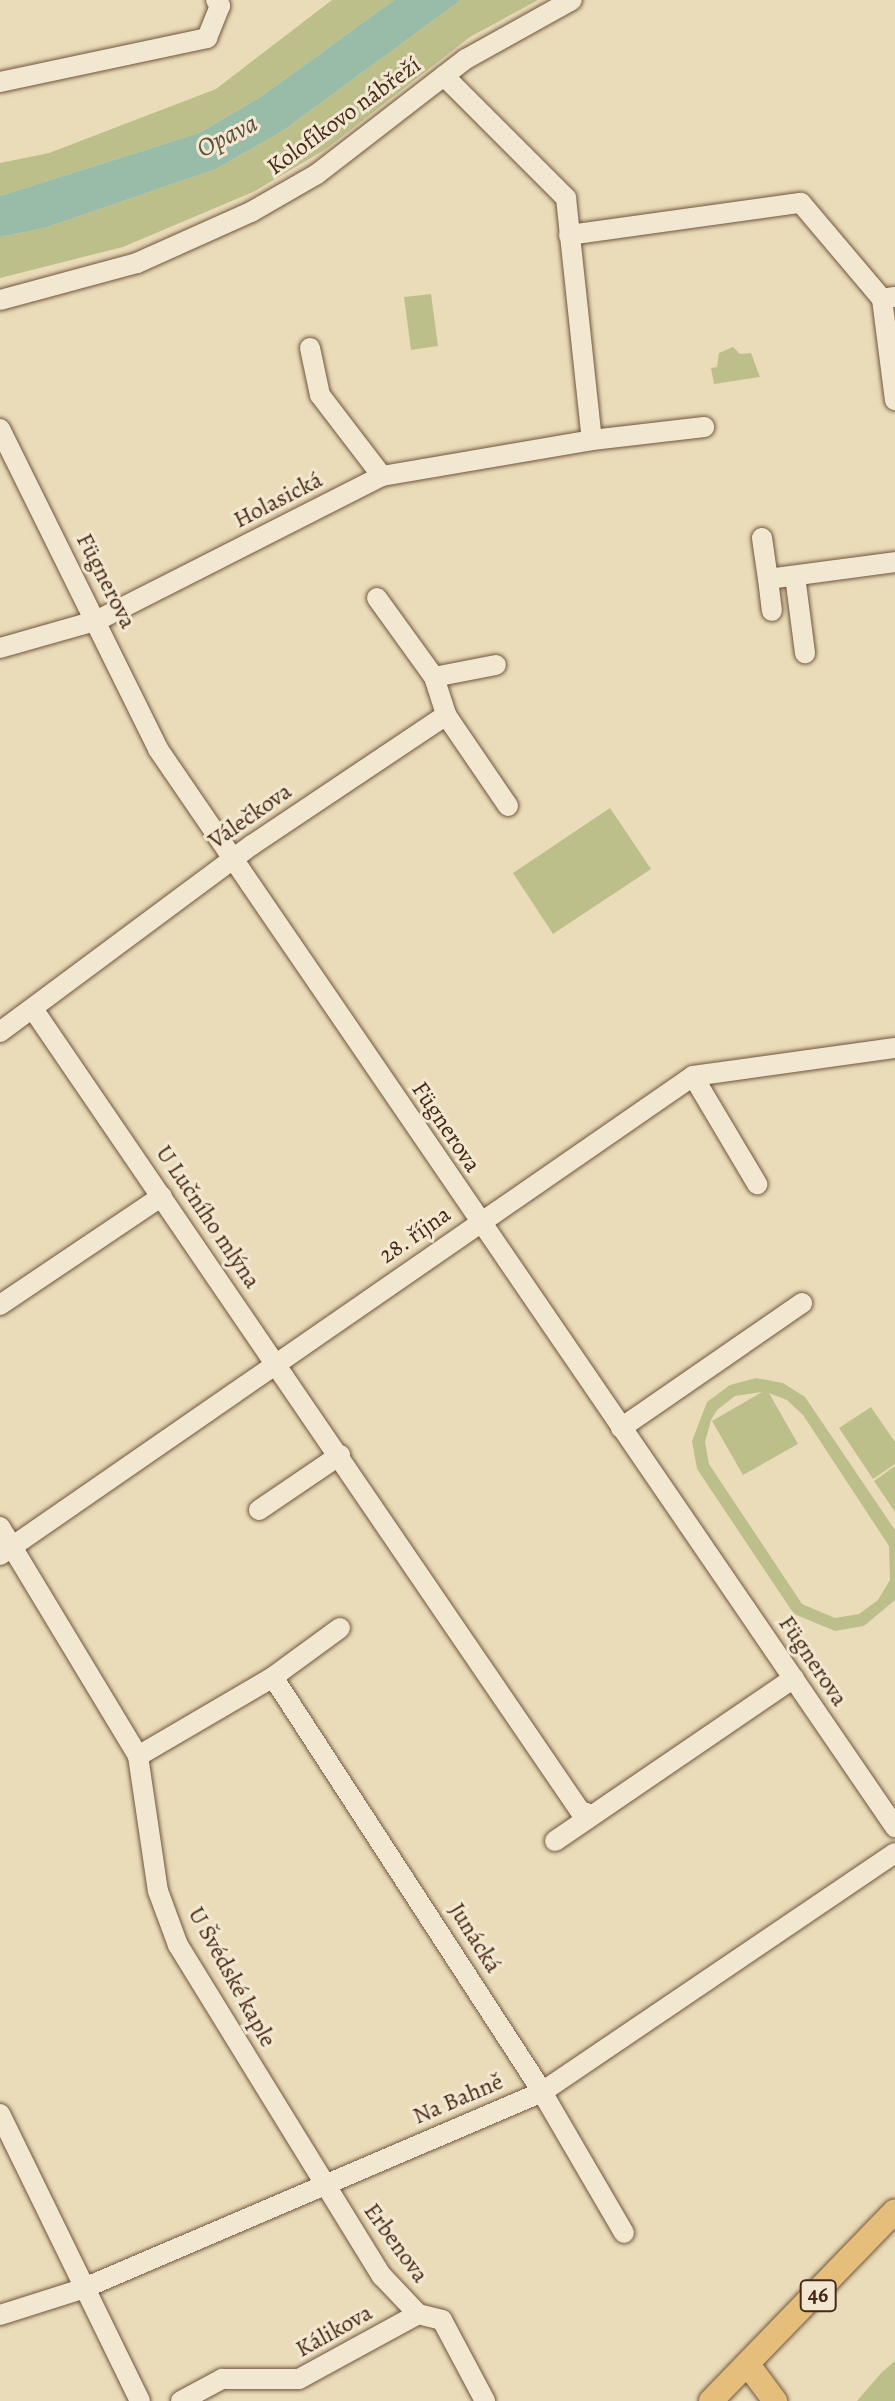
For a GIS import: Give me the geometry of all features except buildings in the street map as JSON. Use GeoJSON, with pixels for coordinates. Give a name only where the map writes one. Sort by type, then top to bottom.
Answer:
{"type":"FeatureCollection","features":[{"type":"Feature","properties":{"kind":"main road","name":"46"},"geometry":{"type":"LineString","coordinates":[[749,2366],[895,2211]]}},
{"type":"Feature","properties":{"kind":"main road"},"geometry":{"type":"LineString","coordinates":[[711,2401],[749,2366],[775,2401]]}},
{"type":"Feature","properties":{"kind":"street"},"geometry":{"type":"LineString","coordinates":[[0,82],[207,38],[220,6],[216,0]]}},
{"type":"Feature","properties":{"kind":"street","name":"Kolofíkovo nábřeží"},"geometry":{"type":"LineString","coordinates":[[0,300],[137,263],[251,212],[317,174],[444,76],[572,0]]}},
{"type":"Feature","properties":{"kind":"street"},"geometry":{"type":"LineString","coordinates":[[444,76],[562,190],[568,209],[592,440]]}},
{"type":"Feature","properties":{"kind":"street"},"geometry":{"type":"LineString","coordinates":[[569,235],[801,203],[888,298],[895,400]]}},
{"type":"Feature","properties":{"kind":"street"},"geometry":{"type":"LineString","coordinates":[[310,348],[320,395],[382,476]]}},
{"type":"Feature","properties":{"kind":"street","name":"Holasická"},"geometry":{"type":"LineString","coordinates":[[0,648],[98,620],[382,476],[592,440],[704,427]]}},
{"type":"Feature","properties":{"kind":"street","name":"Fügnerova"},"geometry":{"type":"LineString","coordinates":[[0,429],[98,620],[158,749],[895,1827]]}},
{"type":"Feature","properties":{"kind":"street"},"geometry":{"type":"LineString","coordinates":[[762,538],[772,611]]}},
{"type":"Feature","properties":{"kind":"street"},"geometry":{"type":"LineString","coordinates":[[768,579],[895,562]]}},
{"type":"Feature","properties":{"kind":"street"},"geometry":{"type":"LineString","coordinates":[[795,576],[805,653]]}},
{"type":"Feature","properties":{"kind":"street"},"geometry":{"type":"LineString","coordinates":[[377,598],[434,677],[446,715],[508,806]]}},
{"type":"Feature","properties":{"kind":"street"},"geometry":{"type":"LineString","coordinates":[[434,677],[496,665]]}},
{"type":"Feature","properties":{"kind":"street","name":"Válečkova"},"geometry":{"type":"LineString","coordinates":[[0,1032],[233,860],[446,715]]}},
{"type":"Feature","properties":{"kind":"street","name":"U Lučního mlýna"},"geometry":{"type":"LineString","coordinates":[[33,1009],[580,1811],[589,1814]]}},
{"type":"Feature","properties":{"kind":"street","name":"28. října"},"geometry":{"type":"LineString","coordinates":[[6,1551],[693,1076],[895,1048]]}},
{"type":"Feature","properties":{"kind":"street"},"geometry":{"type":"LineString","coordinates":[[693,1076],[757,1184]]}},
{"type":"Feature","properties":{"kind":"street"},"geometry":{"type":"LineString","coordinates":[[0,1305],[162,1196]]}},
{"type":"Feature","properties":{"kind":"street"},"geometry":{"type":"LineString","coordinates":[[621,1428],[802,1303]]}},
{"type":"Feature","properties":{"kind":"street"},"geometry":{"type":"LineString","coordinates":[[259,1510],[340,1455]]}},
{"type":"Feature","properties":{"kind":"street","name":"U Švédské kaple"},"geometry":{"type":"LineString","coordinates":[[0,1527],[6,1551],[138,1756],[158,1891],[178,1945],[324,2185]]}},
{"type":"Feature","properties":{"kind":"street"},"geometry":{"type":"LineString","coordinates":[[138,1756],[273,1677],[340,1628]]}},
{"type":"Feature","properties":{"kind":"street","name":"Junácká"},"geometry":{"type":"LineString","coordinates":[[273,1677],[542,2092],[624,2233]]}},
{"type":"Feature","properties":{"kind":"street"},"geometry":{"type":"LineString","coordinates":[[555,1841],[589,1814],[794,1678]]}},
{"type":"Feature","properties":{"kind":"street","name":"Na Bahně"},"geometry":{"type":"LineString","coordinates":[[0,2315],[82,2289],[542,2092],[895,1853]]}},
{"type":"Feature","properties":{"kind":"street"},"geometry":{"type":"LineString","coordinates":[[0,2114],[82,2289],[140,2401]]}},
{"type":"Feature","properties":{"kind":"street","name":"Erbenova"},"geometry":{"type":"LineString","coordinates":[[324,2185],[382,2276],[418,2314],[442,2320],[484,2401]]}},
{"type":"Feature","properties":{"kind":"street","name":"Kálikova"},"geometry":{"type":"LineString","coordinates":[[181,2401],[222,2379],[299,2379],[418,2314]]}},
{"type":"Feature","properties":{"kind":"shaded area"},"geometry":{"type":"Polygon","coordinates":[[[332,0],[394,0],[262,96],[199,133],[0,196],[0,163],[49,153],[216,89],[332,0]]]}},
{"type":"Feature","properties":{"kind":"shaded area"},"geometry":{"type":"Polygon","coordinates":[[[461,0],[538,0],[470,37],[326,149],[253,192],[123,247],[0,278],[0,237],[45,228],[216,169],[284,130],[461,0]]]}},
{"type":"Feature","properties":{"kind":"shaded area"},"geometry":{"type":"Polygon","coordinates":[[[431,294],[438,346],[411,350],[404,297],[431,294]]]}},
{"type":"Feature","properties":{"kind":"shaded area"},"geometry":{"type":"Polygon","coordinates":[[[733,347],[740,354],[751,353],[760,377],[714,384],[711,368],[717,367],[719,353],[733,347]]]}},
{"type":"Feature","properties":{"kind":"shaded area"},"geometry":{"type":"Polygon","coordinates":[[[610,808],[651,869],[553,934],[513,873],[610,808]]]}},
{"type":"Feature","properties":{"kind":"shaded area"},"geometry":{"type":"Polygon","coordinates":[[[756,1378],[783,1383],[805,1397],[895,1530],[895,1600],[864,1626],[835,1631],[794,1614],[697,1469],[692,1441],[707,1402],[730,1385],[756,1378]],[[762,1392],[735,1396],[717,1410],[711,1420],[705,1442],[709,1464],[802,1604],[835,1618],[859,1614],[878,1600],[890,1580],[889,1546],[803,1415],[787,1400],[769,1393],[798,1444],[743,1475],[712,1421],[762,1392]]]}},
{"type":"Feature","properties":{"kind":"shaded area"},"geometry":{"type":"Polygon","coordinates":[[[871,1407],[895,1442],[895,1464],[873,1479],[839,1428],[871,1407]]]}},
{"type":"Feature","properties":{"kind":"shaded area"},"geometry":{"type":"Polygon","coordinates":[[[895,1466],[895,1512],[874,1481],[895,1466]]]}},
{"type":"Feature","properties":{"kind":"shaded area"},"geometry":{"type":"Polygon","coordinates":[[[895,2361],[895,2401],[857,2401],[882,2372],[895,2361]]]}},
{"type":"Feature","properties":{"kind":"water","name":"Opava"},"geometry":{"type":"Polygon","coordinates":[[[394,0],[461,0],[284,130],[216,169],[45,228],[0,237],[0,196],[199,133],[262,96],[394,0]]]}}]}
